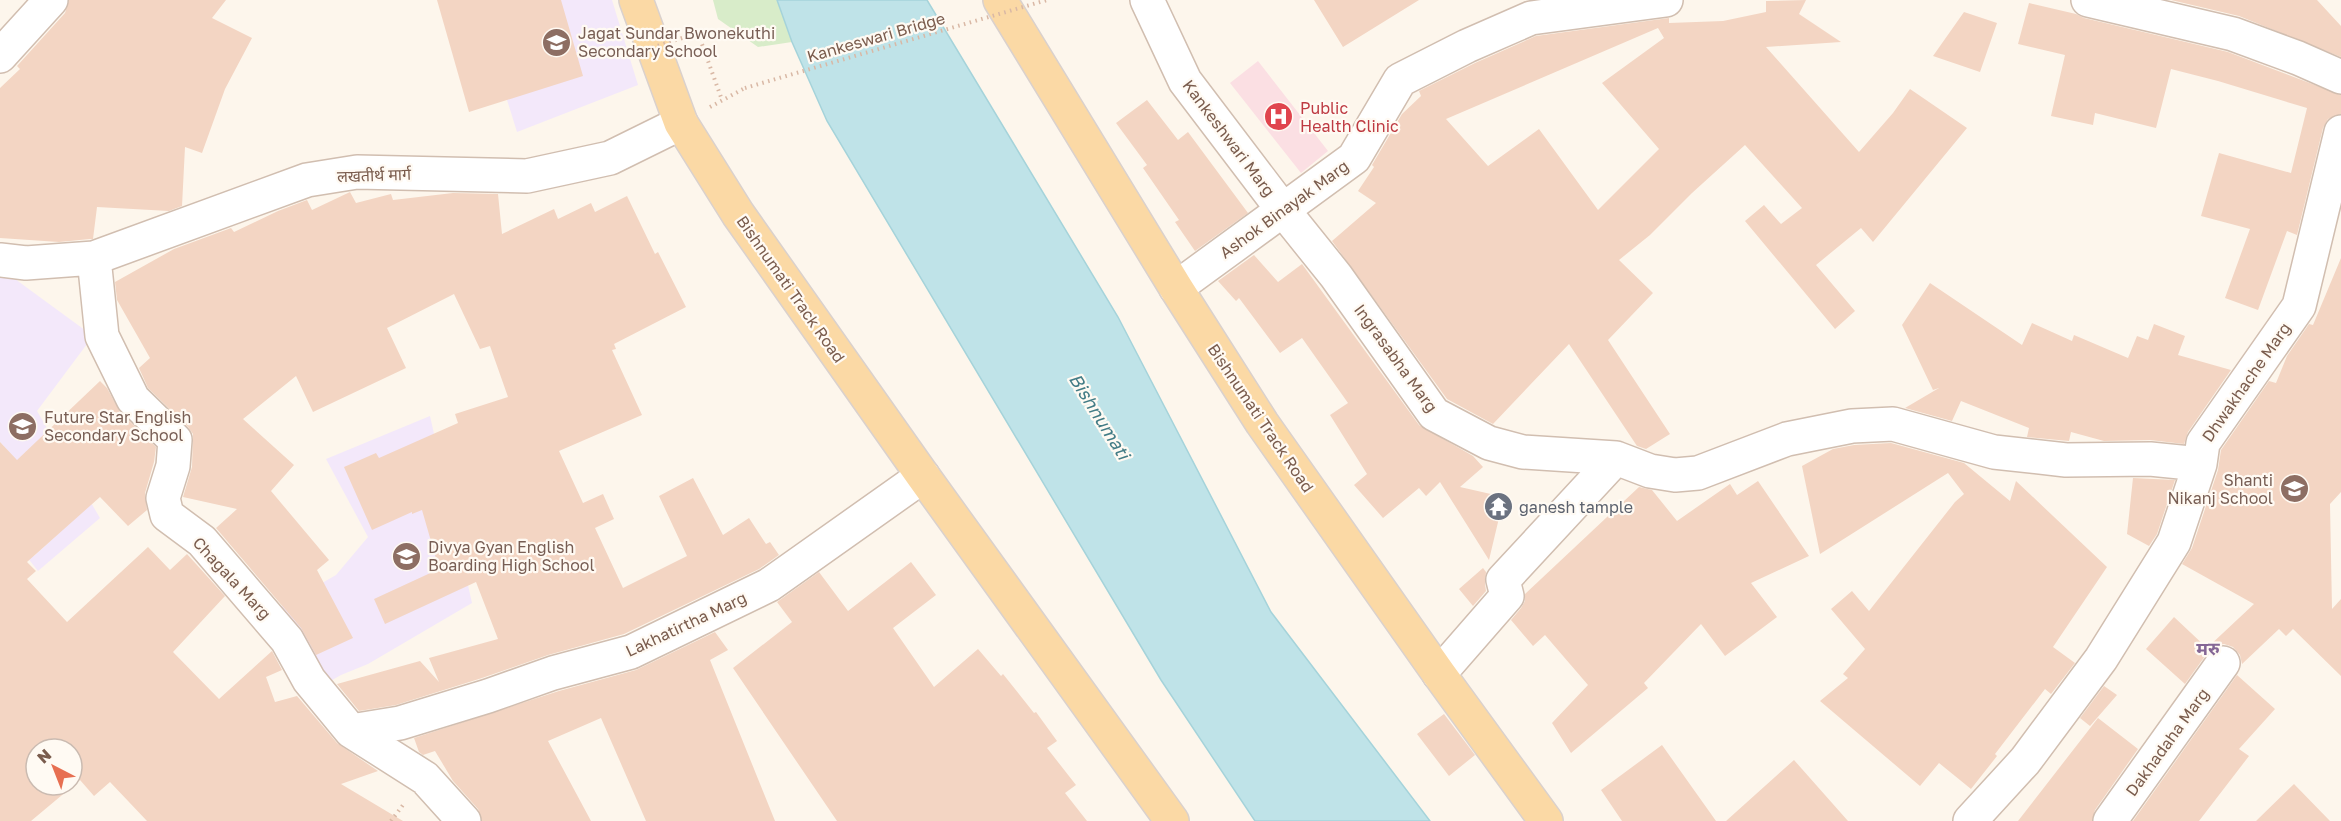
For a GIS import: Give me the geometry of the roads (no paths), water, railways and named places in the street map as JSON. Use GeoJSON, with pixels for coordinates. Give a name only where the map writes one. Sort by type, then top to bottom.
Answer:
{"type":"FeatureCollection","features":[{"type":"Feature","properties":{"kind":"main road","name":"Bishnumati Track Road"},"geometry":{"type":"LineString","coordinates":[[636,0],[681,123],[738,214],[923,476],[1172,821]]}},
{"type":"Feature","properties":{"kind":"main road","name":"Bishnumati Track Road"},"geometry":{"type":"LineString","coordinates":[[1000,0],[1176,288],[1262,423],[1438,674],[1546,821]]}},
{"type":"Feature","properties":{"kind":"street"},"geometry":{"type":"LineString","coordinates":[[0,56],[51,0]]}},
{"type":"Feature","properties":{"kind":"street","name":"Kankeshwari Marg"},"geometry":{"type":"LineString","coordinates":[[1147,0],[1185,81],[1283,210]]}},
{"type":"Feature","properties":{"kind":"street","name":"Ashok Binayak Marg"},"geometry":{"type":"LineString","coordinates":[[1176,288],[1354,158],[1400,80],[1467,46],[1531,18],[1666,0]]}},
{"type":"Feature","properties":{"kind":"street"},"geometry":{"type":"LineString","coordinates":[[2088,0],[2233,34],[2341,77]]}},
{"type":"Feature","properties":{"kind":"street","name":"लखतीर्थ मार्ग"},"geometry":{"type":"LineString","coordinates":[[0,260],[26,262],[94,258],[306,180],[357,172],[526,176],[610,158],[681,123]]}},
{"type":"Feature","properties":{"kind":"street","name":"Dhwakhache Marg"},"geometry":{"type":"LineString","coordinates":[[1970,821],[2025,761],[2101,659],[2174,542],[2200,464],[2203,443],[2299,306],[2341,132]]}},
{"type":"Feature","properties":{"kind":"street","name":"Ingrasabha Marg"},"geometry":{"type":"LineString","coordinates":[[1283,210],[1336,276],[1434,414],[1490,443],[1523,452],[1616,458],[1650,471],[1675,475],[1698,473],[1786,438],[1852,426],[1893,424],[1994,452],[2066,460],[2150,459],[2200,464]]}},
{"type":"Feature","properties":{"kind":"street","name":"Chagala Marg"},"geometry":{"type":"LineString","coordinates":[[94,258],[102,336],[133,399],[176,440],[173,466],[163,498],[167,514],[202,542],[280,631],[309,680],[351,731],[425,778],[464,821]]}},
{"type":"Feature","properties":{"kind":"street"},"geometry":{"type":"LineString","coordinates":[[1438,674],[1507,596],[1503,580],[1616,458]]}},
{"type":"Feature","properties":{"kind":"street","name":"Lakhatirtha Marg"},"geometry":{"type":"LineString","coordinates":[[351,731],[400,723],[553,673],[631,652],[770,585],[923,476]]}},
{"type":"Feature","properties":{"kind":"street","name":"Dakhadaha Marg"},"geometry":{"type":"LineString","coordinates":[[2110,821],[2223,663]]}},
{"type":"Feature","properties":{"kind":"water","name":"Bishnumati"},"geometry":{"type":"Polygon","coordinates":[[[777,0],[927,0],[1118,317],[1271,612],[1430,821],[1255,821],[1161,680],[827,121],[792,42],[777,0]]]}},
{"type":"Feature","properties":{"kind":"place","name":"Jagat Sundar Bwonekuthi Secondary School"},"geometry":{"type":"Point","coordinates":[557,42]}},
{"type":"Feature","properties":{"kind":"place","name":"Public Health Clinic"},"geometry":{"type":"Point","coordinates":[1279,117]}},
{"type":"Feature","properties":{"kind":"place","name":"Future Star English Secondary School"},"geometry":{"type":"Point","coordinates":[23,426]}},
{"type":"Feature","properties":{"kind":"place","name":"Shanti Nikanj School"},"geometry":{"type":"Point","coordinates":[2294,489]}},
{"type":"Feature","properties":{"kind":"place","name":"ganesh tample"},"geometry":{"type":"Point","coordinates":[1498,507]}},
{"type":"Feature","properties":{"kind":"place","name":"Divya Gyan English Boarding High School"},"geometry":{"type":"Point","coordinates":[407,556]}},
{"type":"Feature","properties":{"kind":"district","name":"मरु"},"geometry":{"type":"Point","coordinates":[2208,648]}}]}
